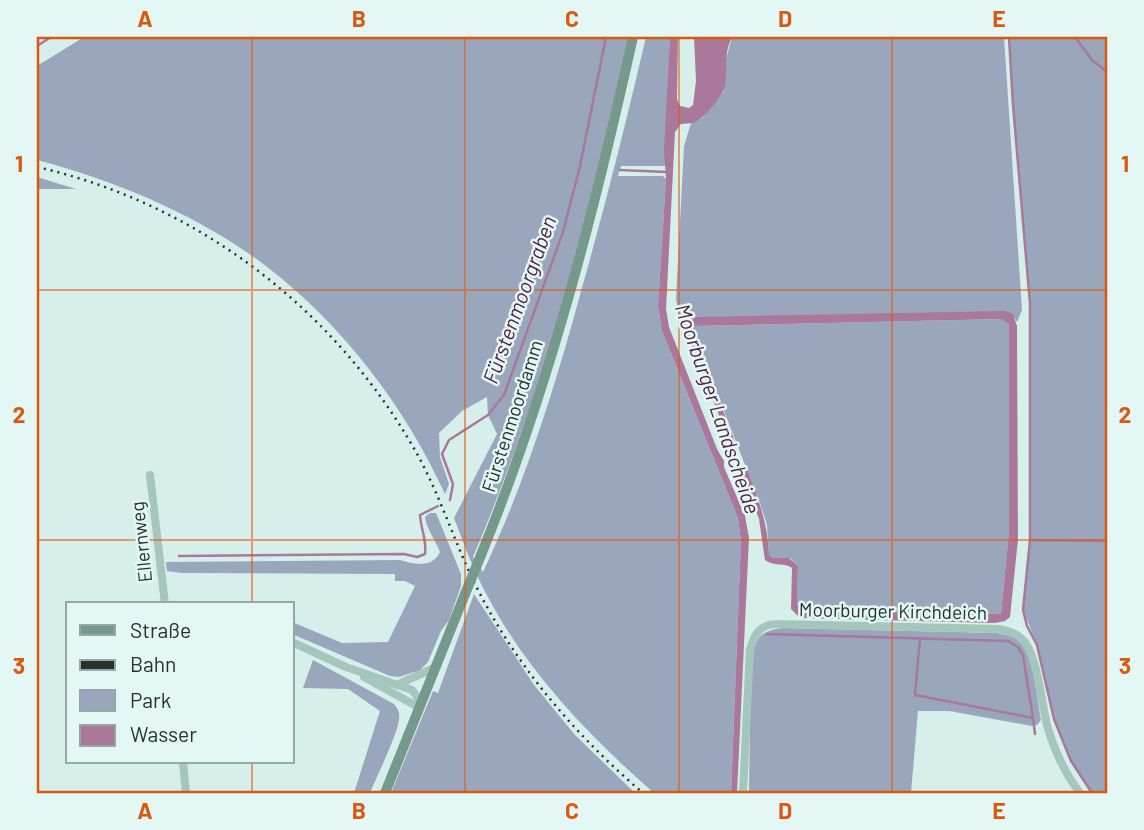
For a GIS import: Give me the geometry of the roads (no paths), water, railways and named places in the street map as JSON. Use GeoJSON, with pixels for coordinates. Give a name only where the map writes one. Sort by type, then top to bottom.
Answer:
{"type":"FeatureCollection","features":[{"type":"Feature","properties":{"kind":"main road","name":"Fürstenmoordamm"},"geometry":{"type":"LineString","coordinates":[[385,793],[521,451],[602,174],[633,37]]}},
{"type":"Feature","properties":{"kind":"street","name":"Ellernweg"},"geometry":{"type":"LineString","coordinates":[[150,475],[165,602]]}},
{"type":"Feature","properties":{"kind":"street","name":"Moorburger Kirchdeich"},"geometry":{"type":"LineString","coordinates":[[743,793],[749,658],[754,638],[762,627],[776,624],[999,629],[1012,632],[1024,640],[1031,654],[1049,731],[1062,762],[1080,793]]}},
{"type":"Feature","properties":{"kind":"street"},"geometry":{"type":"LineString","coordinates":[[294,643],[346,667],[420,708]]}},
{"type":"Feature","properties":{"kind":"street"},"geometry":{"type":"LineString","coordinates":[[346,667],[415,692],[420,708]]}},
{"type":"Feature","properties":{"kind":"street"},"geometry":{"type":"LineString","coordinates":[[397,685],[436,667]]}},
{"type":"Feature","properties":{"kind":"street"},"geometry":{"type":"LineString","coordinates":[[183,764],[186,793]]}},
{"type":"Feature","properties":{"kind":"water"},"geometry":{"type":"Polygon","coordinates":[[[670,37],[678,37],[677,99],[680,106],[689,108],[693,105],[696,81],[694,37],[732,37],[727,56],[725,86],[721,95],[700,119],[681,124],[675,132],[666,309],[669,327],[745,516],[749,538],[737,793],[731,793],[741,540],[738,518],[662,331],[658,306],[666,179],[664,151],[670,37]]]}},
{"type":"Feature","properties":{"kind":"water","name":"Moorburger Landscheide"},"geometry":{"type":"Polygon","coordinates":[[[1005,311],[1013,314],[1017,326],[1018,539],[1010,617],[995,623],[800,618],[791,609],[792,568],[765,560],[759,519],[740,469],[747,469],[759,500],[767,532],[769,555],[773,558],[789,558],[798,566],[797,603],[800,610],[1001,614],[1009,531],[1009,324],[1002,319],[694,326],[694,335],[734,439],[737,449],[733,451],[688,336],[688,324],[695,317],[1005,311]]]}},
{"type":"Feature","properties":{"kind":"waterway"},"geometry":{"type":"LineString","coordinates":[[37,46],[51,37]]}},
{"type":"Feature","properties":{"kind":"waterway","name":"Fürstenmoorgraben"},"geometry":{"type":"LineString","coordinates":[[450,500],[453,484],[442,454],[449,440],[488,415],[504,395],[563,232],[580,166],[606,37]]}},
{"type":"Feature","properties":{"kind":"waterway"},"geometry":{"type":"LineString","coordinates":[[1009,37],[1030,304],[1030,540],[1107,541]]}},
{"type":"Feature","properties":{"kind":"waterway"},"geometry":{"type":"LineString","coordinates":[[1075,37],[1092,60],[1107,72]]}},
{"type":"Feature","properties":{"kind":"waterway"},"geometry":{"type":"LineString","coordinates":[[620,170],[666,172]]}},
{"type":"Feature","properties":{"kind":"waterway","name":"Fürstenmoorgraben"},"geometry":{"type":"LineString","coordinates":[[179,556],[404,554],[417,557],[425,554],[420,515],[438,506]]}},
{"type":"Feature","properties":{"kind":"waterway"},"geometry":{"type":"LineString","coordinates":[[1030,540],[1023,610],[1027,626],[1037,645],[1054,719],[1071,761],[1092,793]]}},
{"type":"Feature","properties":{"kind":"waterway"},"geometry":{"type":"LineString","coordinates":[[767,634],[1008,641],[1018,647],[1023,655],[1033,718],[915,695],[920,638]]}},
{"type":"Feature","properties":{"kind":"waterway"},"geometry":{"type":"LineString","coordinates":[[1033,718],[1035,734]]}},
{"type":"Feature","properties":{"kind":"railway"},"geometry":{"type":"LineString","coordinates":[[37,167],[95,184],[151,206],[203,234],[253,267],[299,305],[341,348],[379,394],[412,445],[430,479],[475,584],[509,643],[548,697],[571,723],[643,793]]}}]}
